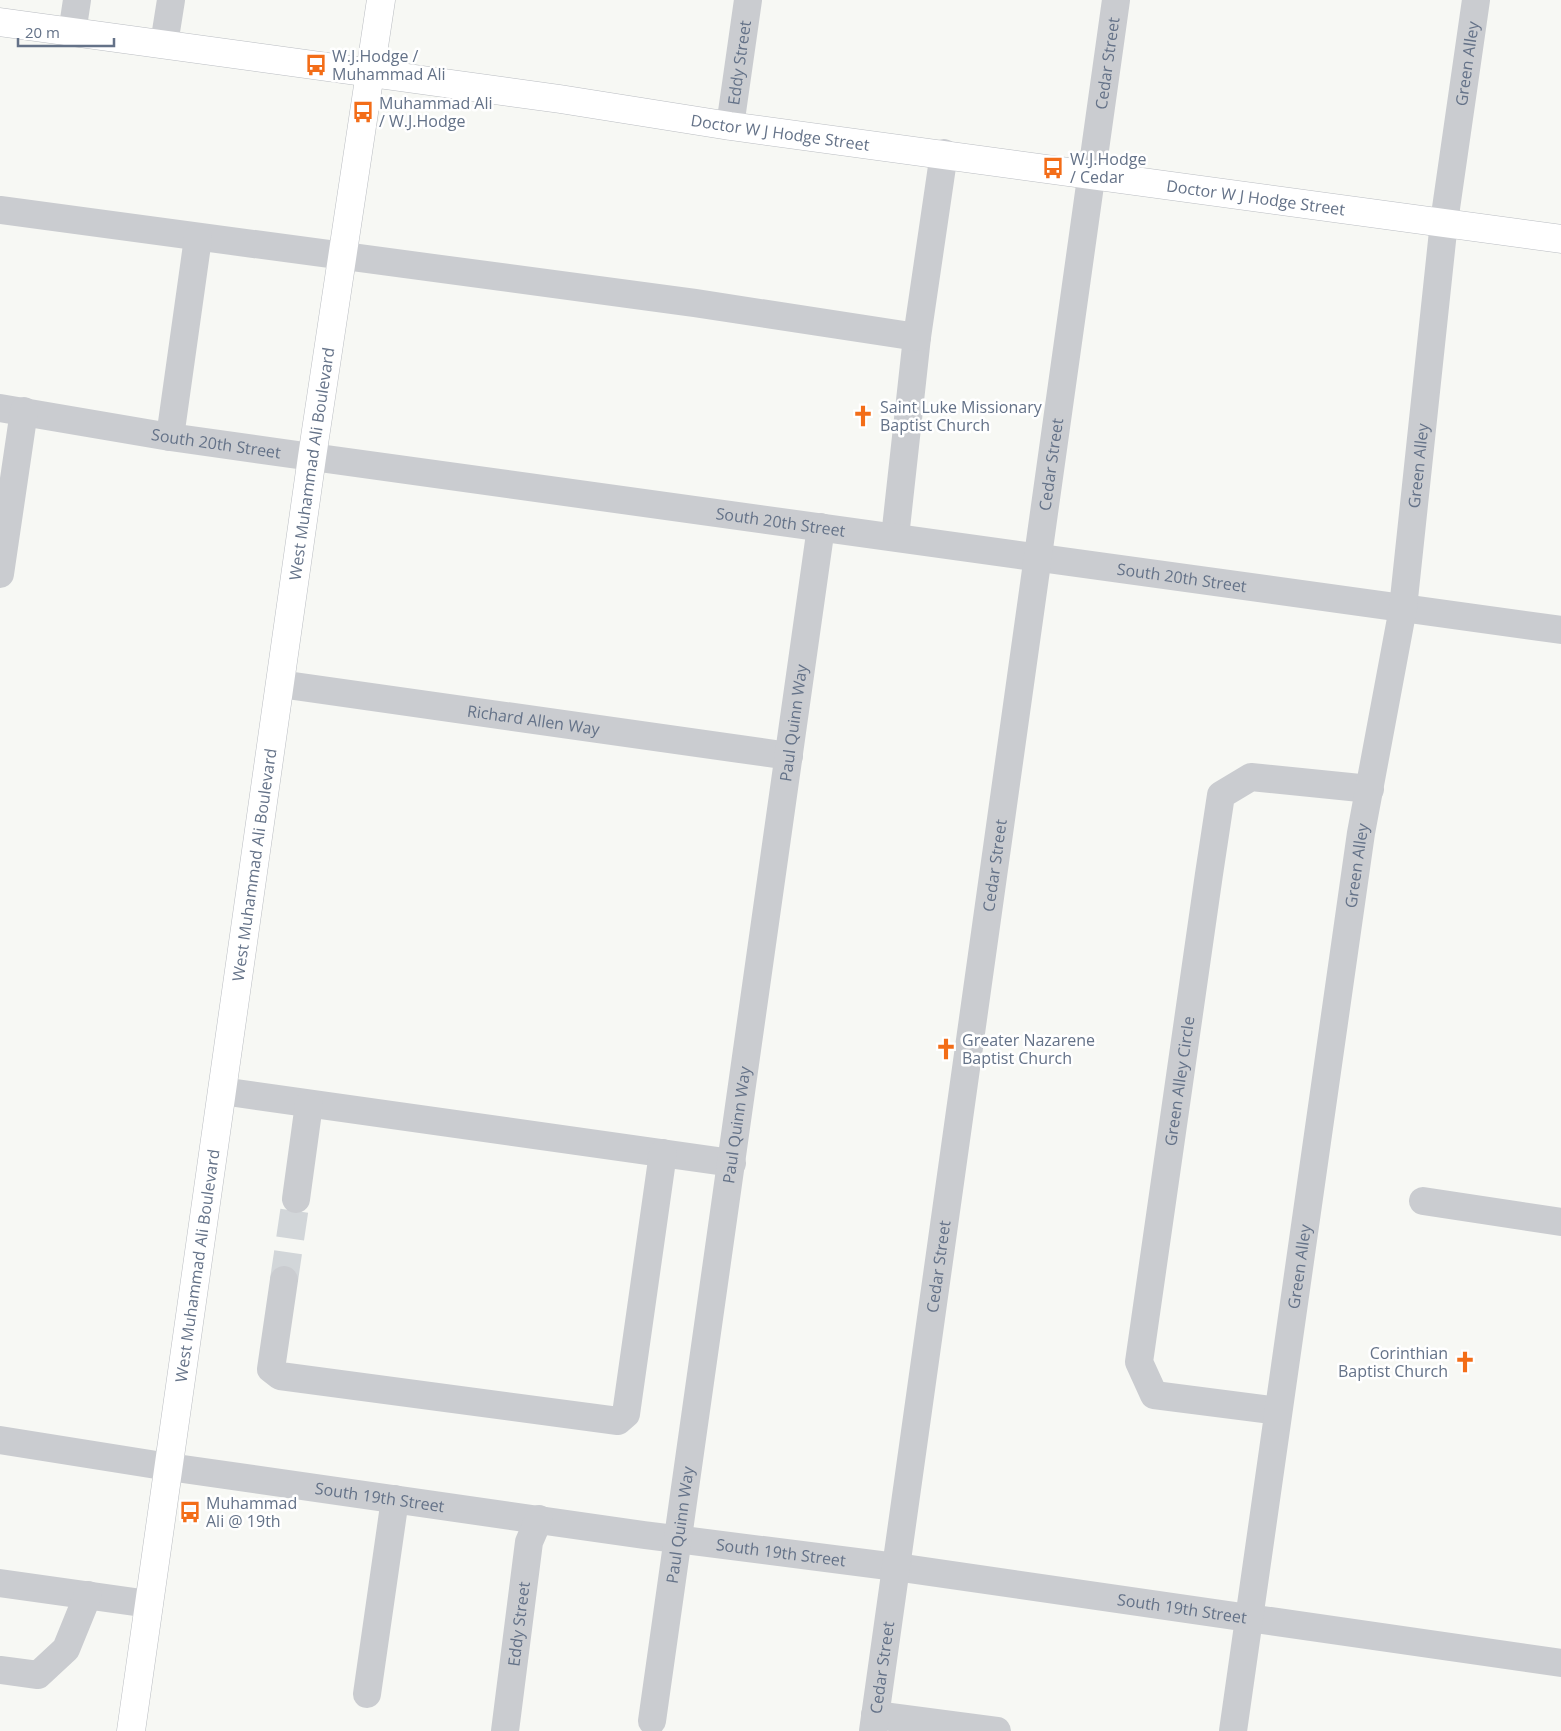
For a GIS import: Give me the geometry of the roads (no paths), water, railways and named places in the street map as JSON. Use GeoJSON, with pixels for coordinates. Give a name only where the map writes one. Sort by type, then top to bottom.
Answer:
{"type":"FeatureCollection","features":[{"type":"Feature","properties":{"kind":"main road","name":"West Muhammad Ali Boulevard"},"geometry":{"type":"LineString","coordinates":[[131,1731],[312,458],[380,0]]}},
{"type":"Feature","properties":{"kind":"main road","name":"Doctor W J Hodge Street"},"geometry":{"type":"LineString","coordinates":[[0,22],[560,99],[730,126],[1092,173],[1561,239]]}},
{"type":"Feature","properties":{"kind":"street"},"geometry":{"type":"LineString","coordinates":[[72,32],[77,0]]}},
{"type":"Feature","properties":{"kind":"street"},"geometry":{"type":"LineString","coordinates":[[164,44],[171,0]]}},
{"type":"Feature","properties":{"kind":"street","name":"Eddy Street"},"geometry":{"type":"LineString","coordinates":[[730,126],[748,0]]}},
{"type":"Feature","properties":{"kind":"street","name":"Cedar Street"},"geometry":{"type":"LineString","coordinates":[[874,1723],[1116,0]]}},
{"type":"Feature","properties":{"kind":"street","name":"Green Alley"},"geometry":{"type":"LineString","coordinates":[[1233,1731],[1360,843],[1403,608],[1444,222],[1476,0]]}},
{"type":"Feature","properties":{"kind":"street"},"geometry":{"type":"LineString","coordinates":[[895,538],[917,337],[944,153]]}},
{"type":"Feature","properties":{"kind":"street"},"geometry":{"type":"LineString","coordinates":[[0,210],[695,303],[917,337]]}},
{"type":"Feature","properties":{"kind":"street"},"geometry":{"type":"LineString","coordinates":[[170,437],[198,238]]}},
{"type":"Feature","properties":{"kind":"street"},"geometry":{"type":"LineString","coordinates":[[0,574],[12,410]]}},
{"type":"Feature","properties":{"kind":"street","name":"South 20th Street"},"geometry":{"type":"LineString","coordinates":[[12,410],[170,437],[312,458],[1561,630]]}},
{"type":"Feature","properties":{"kind":"street","name":"Paul Quinn Way"},"geometry":{"type":"LineString","coordinates":[[652,1720],[680,1540],[821,527]]}},
{"type":"Feature","properties":{"kind":"street","name":"Richard Allen Way"},"geometry":{"type":"LineString","coordinates":[[280,684],[789,756]]}},
{"type":"Feature","properties":{"kind":"street","name":"Green Alley Circle"},"geometry":{"type":"LineString","coordinates":[[1278,1411],[1154,1394],[1139,1362],[1209,874],[1221,795],[1250,777],[1370,789]]}},
{"type":"Feature","properties":{"kind":"street"},"geometry":{"type":"LineString","coordinates":[[222,1091],[732,1163]]}},
{"type":"Feature","properties":{"kind":"street"},"geometry":{"type":"LineString","coordinates":[[296,1199],[309,1104]]}},
{"type":"Feature","properties":{"kind":"street"},"geometry":{"type":"LineString","coordinates":[[284,1280],[271,1369],[280,1376],[618,1421],[626,1414],[663,1153]]}},
{"type":"Feature","properties":{"kind":"street"},"geometry":{"type":"LineString","coordinates":[[1423,1201],[1561,1222]]}},
{"type":"Feature","properties":{"kind":"street","name":"South 19th Street"},"geometry":{"type":"LineString","coordinates":[[0,1440],[169,1467],[680,1540],[896,1567],[1561,1663]]}},
{"type":"Feature","properties":{"kind":"street"},"geometry":{"type":"LineString","coordinates":[[367,1694],[395,1499]]}},
{"type":"Feature","properties":{"kind":"street","name":"Eddy Street"},"geometry":{"type":"LineString","coordinates":[[505,1731],[529,1542],[538,1519]]}},
{"type":"Feature","properties":{"kind":"street"},"geometry":{"type":"LineString","coordinates":[[0,1583],[149,1604]]}},
{"type":"Feature","properties":{"kind":"street"},"geometry":{"type":"LineString","coordinates":[[0,1670],[38,1675],[66,1649],[88,1596]]}},
{"type":"Feature","properties":{"kind":"street"},"geometry":{"type":"LineString","coordinates":[[874,1723],[997,1731]]}},
{"type":"Feature","properties":{"kind":"tunnel"},"geometry":{"type":"LineString","coordinates":[[284,1280],[296,1199]]}},
{"type":"Feature","properties":{"kind":"place","name":"W.J.Hodge / Muhammad Ali"},"geometry":{"type":"Point","coordinates":[316,65]}},
{"type":"Feature","properties":{"kind":"place","name":"Muhammad Ali / W.J.Hodge"},"geometry":{"type":"Point","coordinates":[363,112]}},
{"type":"Feature","properties":{"kind":"place","name":"W.J.Hodge / Cedar"},"geometry":{"type":"Point","coordinates":[1053,168]}},
{"type":"Feature","properties":{"kind":"place","name":"Saint Luke Missionary Baptist Church"},"geometry":{"type":"Point","coordinates":[863,416]}},
{"type":"Feature","properties":{"kind":"place","name":"Greater Nazarene Baptist Church"},"geometry":{"type":"Point","coordinates":[946,1049]}},
{"type":"Feature","properties":{"kind":"place","name":"Corinthian Baptist Church"},"geometry":{"type":"Point","coordinates":[1465,1362]}},
{"type":"Feature","properties":{"kind":"place","name":"Muhammad Ali @ 19th"},"geometry":{"type":"Point","coordinates":[190,1512]}}]}
